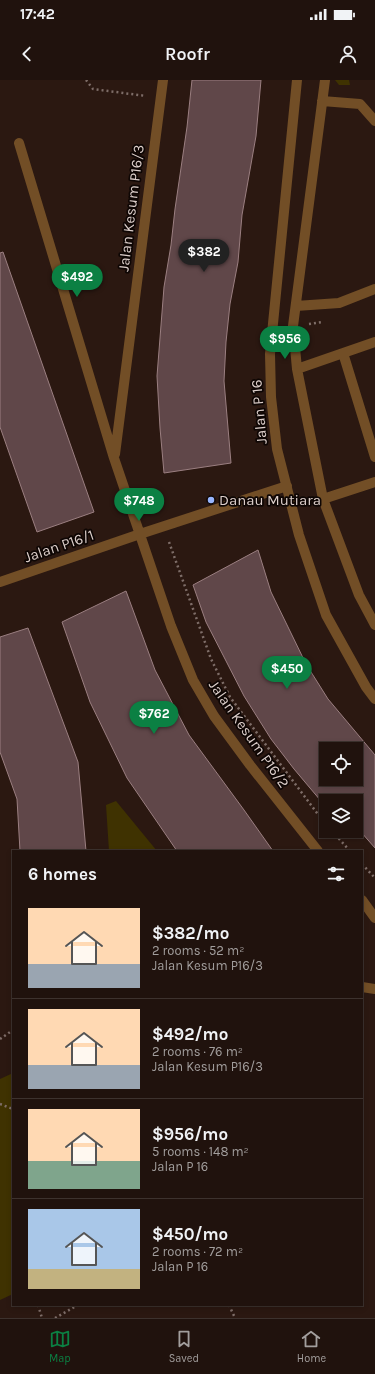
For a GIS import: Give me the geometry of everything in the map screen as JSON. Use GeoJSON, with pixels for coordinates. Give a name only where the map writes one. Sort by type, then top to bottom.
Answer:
{"type":"FeatureCollection","features":[{"type":"Feature","properties":{"kind":"street","name":"Jalan Kesum P16/3"},"geometry":{"type":"LineString","coordinates":[[114,458],[163,80]]}},
{"type":"Feature","properties":{"kind":"street","name":"Jalan P 16"},"geometry":{"type":"LineString","coordinates":[[297,80],[270,354],[271,397],[277,449],[299,535],[326,615],[366,687],[375,699]]}},
{"type":"Feature","properties":{"kind":"street"},"geometry":{"type":"LineString","coordinates":[[325,80],[293,326],[297,369],[323,499],[360,595],[375,626]]}},
{"type":"Feature","properties":{"kind":"street"},"geometry":{"type":"LineString","coordinates":[[322,100],[360,104],[375,121]]}},
{"type":"Feature","properties":{"kind":"street","name":"Jalan Kesum P16/3"},"geometry":{"type":"LineString","coordinates":[[19,143],[114,458],[140,534]]}},
{"type":"Feature","properties":{"kind":"street"},"geometry":{"type":"LineString","coordinates":[[296,306],[339,303],[375,289]]}},
{"type":"Feature","properties":{"kind":"street"},"geometry":{"type":"LineString","coordinates":[[297,369],[375,342]]}},
{"type":"Feature","properties":{"kind":"street"},"geometry":{"type":"LineString","coordinates":[[343,353],[375,457]]}},
{"type":"Feature","properties":{"kind":"street"},"geometry":{"type":"LineString","coordinates":[[323,499],[375,482]]}},
{"type":"Feature","properties":{"kind":"street","name":"Jalan P16/1"},"geometry":{"type":"LineString","coordinates":[[0,582],[163,526],[287,486]]}},
{"type":"Feature","properties":{"kind":"street","name":"Jalan Kesum P16/2"},"geometry":{"type":"LineString","coordinates":[[140,534],[171,626],[193,680],[214,716],[250,765],[317,850]]}},
{"type":"Feature","properties":{"kind":"street"},"geometry":{"type":"LineString","coordinates":[[366,687],[375,695]]}},
{"type":"Feature","properties":{"kind":"street"},"geometry":{"type":"LineString","coordinates":[[363,901],[375,918]]}},
{"type":"Feature","properties":{"kind":"street"},"geometry":{"type":"LineString","coordinates":[[363,987],[375,989]]}},
{"type":"Feature","properties":{"kind":"path"},"geometry":{"type":"LineString","coordinates":[[86,80],[93,89],[160,98]]}},
{"type":"Feature","properties":{"kind":"path"},"geometry":{"type":"LineString","coordinates":[[163,526],[211,659],[230,696],[319,816]]}},
{"type":"Feature","properties":{"kind":"path"},"geometry":{"type":"LineString","coordinates":[[338,838],[349,850]]}},
{"type":"Feature","properties":{"kind":"path"},"geometry":{"type":"LineString","coordinates":[[363,865],[375,878]]}},
{"type":"Feature","properties":{"kind":"path"},"geometry":{"type":"LineString","coordinates":[[0,1038],[12,1031]]}},
{"type":"Feature","properties":{"kind":"path"},"geometry":{"type":"LineString","coordinates":[[0,1104],[12,1109]]}},
{"type":"Feature","properties":{"kind":"path"},"geometry":{"type":"LineString","coordinates":[[38,1306],[42,1318]]}},
{"type":"Feature","properties":{"kind":"path"},"geometry":{"type":"LineString","coordinates":[[55,1318],[76,1306]]}},
{"type":"Feature","properties":{"kind":"path"},"geometry":{"type":"LineString","coordinates":[[229,1306],[235,1318]]}},
{"type":"Feature","properties":{"kind":"shaded area"},"geometry":{"type":"Polygon","coordinates":[[[335,80],[349,80],[350,85],[339,85],[335,80]]]}},
{"type":"Feature","properties":{"kind":"shaded area"},"geometry":{"type":"Polygon","coordinates":[[[116,801],[156,850],[109,850],[106,805],[116,801]]]}},
{"type":"Feature","properties":{"kind":"shaded area"},"geometry":{"type":"Polygon","coordinates":[[[12,1073],[12,1294],[0,1300],[0,1079],[12,1073]]]}},
{"type":"Feature","properties":{"kind":"building"},"geometry":{"type":"Polygon","coordinates":[[[192,80],[261,80],[256,136],[242,215],[238,262],[230,304],[226,342],[224,381],[231,463],[164,473],[157,376],[164,287],[187,127],[192,80]]]}},
{"type":"Feature","properties":{"kind":"building"},"geometry":{"type":"Polygon","coordinates":[[[3,252],[94,512],[37,532],[0,427],[0,253],[3,252]]]}},
{"type":"Feature","properties":{"kind":"building"},"geometry":{"type":"Polygon","coordinates":[[[258,550],[271,592],[306,664],[328,699],[375,755],[375,848],[363,834],[363,794],[319,794],[319,799],[271,739],[244,696],[206,622],[193,585],[258,550]]]}},
{"type":"Feature","properties":{"kind":"building"},"geometry":{"type":"Polygon","coordinates":[[[126,591],[155,670],[189,735],[272,850],[176,850],[127,778],[90,702],[62,622],[126,591]]]}},
{"type":"Feature","properties":{"kind":"building"},"geometry":{"type":"Polygon","coordinates":[[[28,628],[78,762],[86,850],[20,850],[17,799],[0,752],[0,637],[28,628]]]}},
{"type":"Feature","properties":{"kind":"place","name":"Danau Mutiara"},"geometry":{"type":"Point","coordinates":[211,500]}}]}
